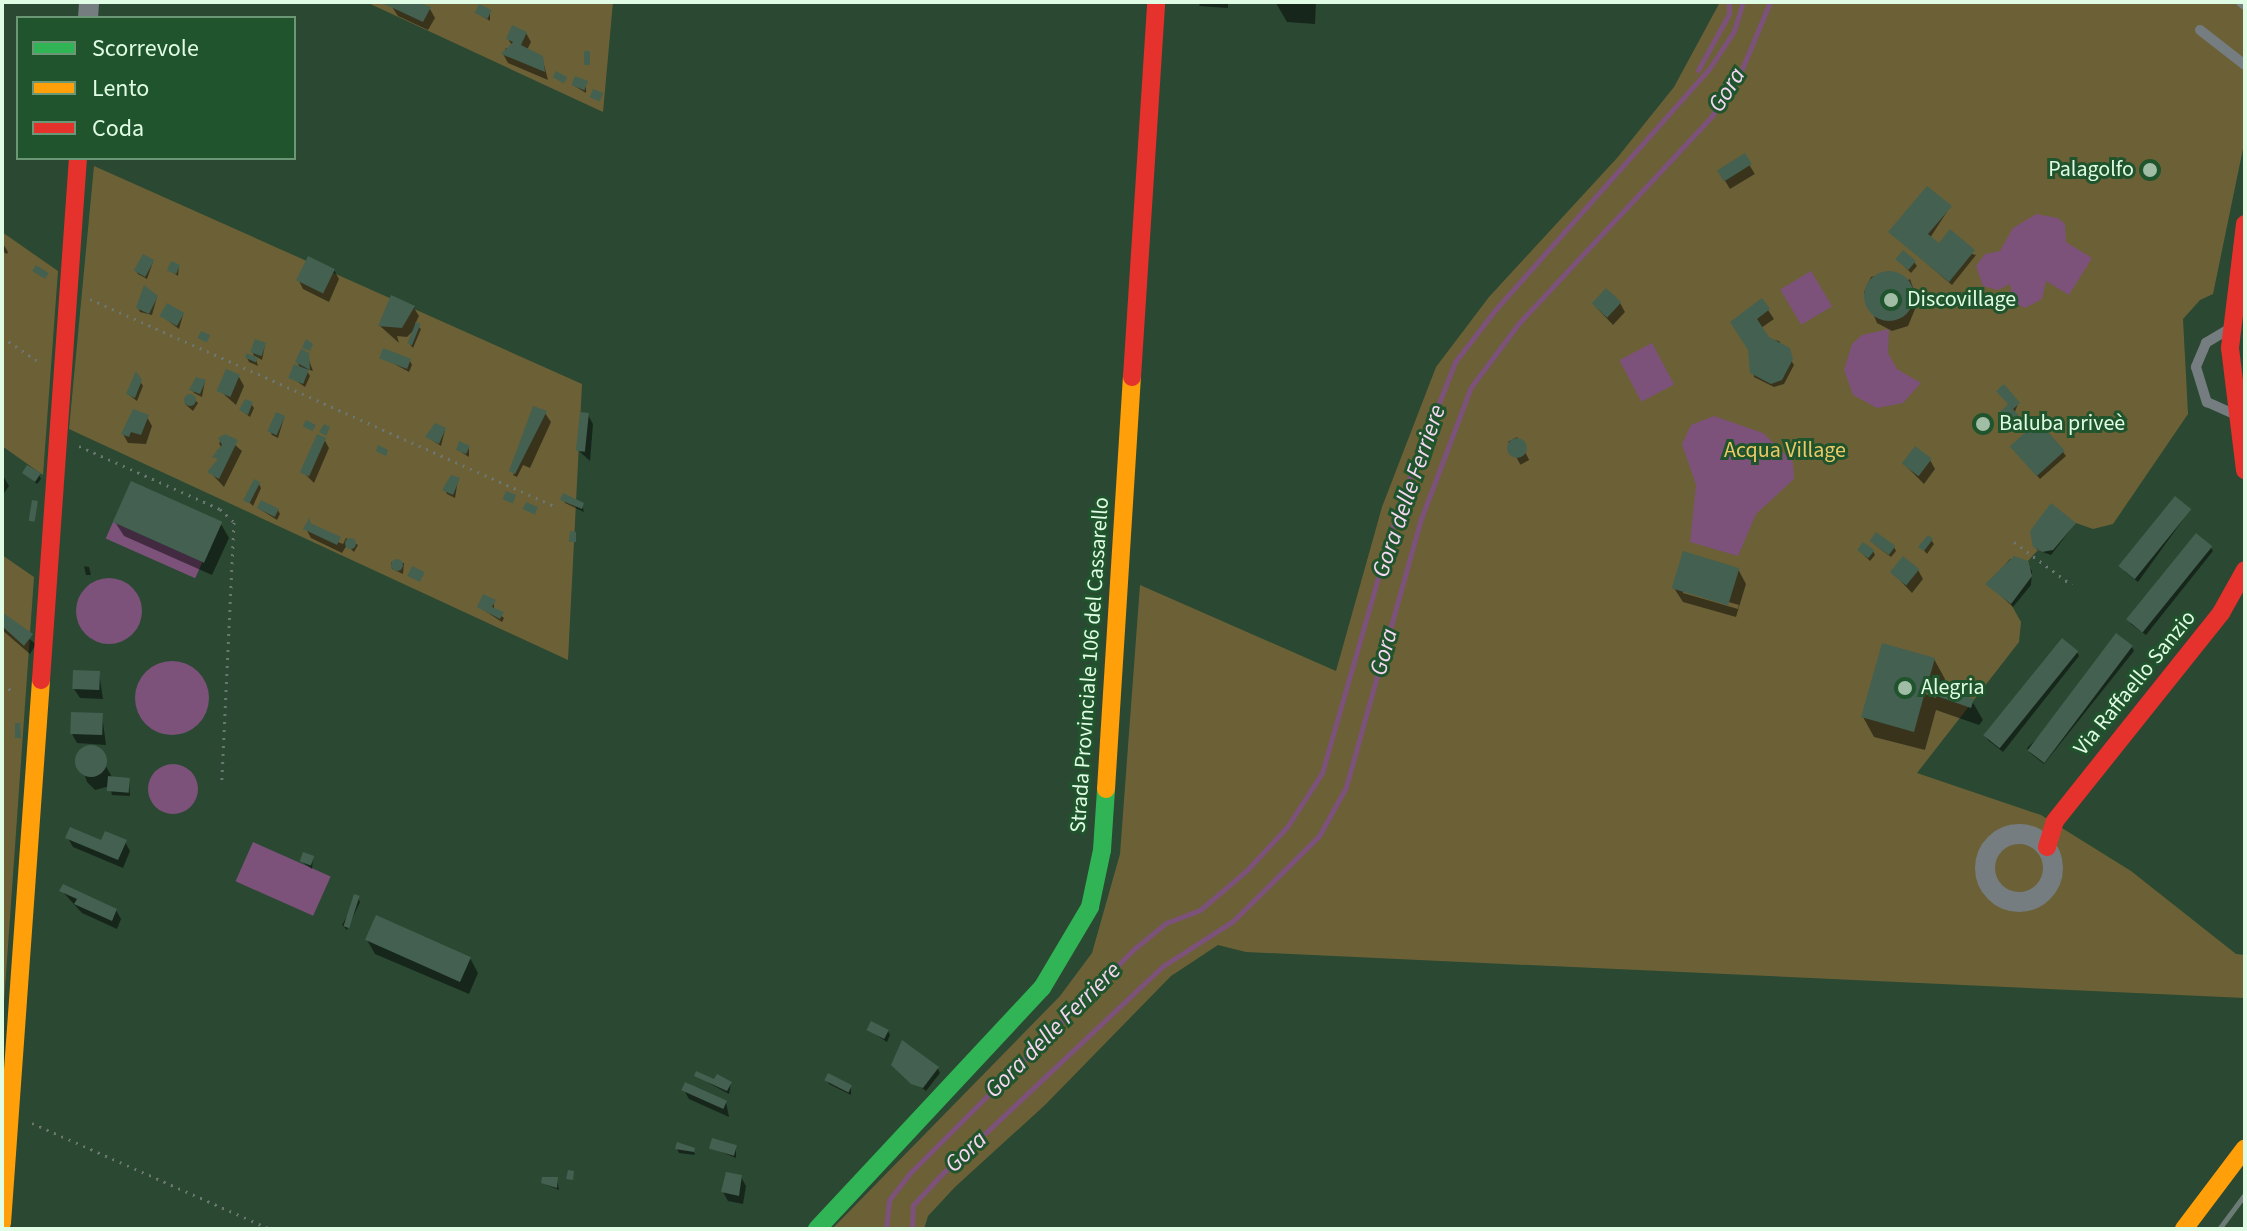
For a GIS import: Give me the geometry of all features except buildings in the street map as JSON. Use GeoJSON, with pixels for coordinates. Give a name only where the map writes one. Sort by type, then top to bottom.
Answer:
{"type":"FeatureCollection","features":[{"type":"Feature","properties":{"kind":"street","name":"Strada Provinciale 106 del Cassarello"},"geometry":{"type":"LineString","coordinates":[[817,1229],[1042,988],[1090,907],[1102,850],[1156,2]]}},
{"type":"Feature","properties":{"kind":"street"},"geometry":{"type":"LineString","coordinates":[[2,1223],[78,160]]}},
{"type":"Feature","properties":{"kind":"street"},"geometry":{"type":"LineString","coordinates":[[2245,224],[2231,328],[2236,415],[2245,470]]}},
{"type":"Feature","properties":{"kind":"street","name":"Via Raffaello Sanzio"},"geometry":{"type":"LineString","coordinates":[[2039,842],[2221,613],[2245,570]]}},
{"type":"Feature","properties":{"kind":"street"},"geometry":{"type":"LineString","coordinates":[[2184,1229],[2245,1148]]}},
{"type":"Feature","properties":{"kind":"lane"},"geometry":{"type":"LineString","coordinates":[[2200,30],[2245,64]]}},
{"type":"Feature","properties":{"kind":"lane"},"geometry":{"type":"LineString","coordinates":[[2231,328],[2206,343],[2196,367],[2207,402],[2236,415]]}},
{"type":"Feature","properties":{"kind":"path"},"geometry":{"type":"LineString","coordinates":[[68,289],[554,506]]}},
{"type":"Feature","properties":{"kind":"path"},"geometry":{"type":"LineString","coordinates":[[2,337],[62,378]]}},
{"type":"Feature","properties":{"kind":"path"},"geometry":{"type":"LineString","coordinates":[[58,437],[220,509],[234,522],[222,781]]}},
{"type":"Feature","properties":{"kind":"path"},"geometry":{"type":"LineString","coordinates":[[2014,542],[2072,585]]}},
{"type":"Feature","properties":{"kind":"path"},"geometry":{"type":"LineString","coordinates":[[10,1114],[268,1228]]}},
{"type":"Feature","properties":{"kind":"green space"},"geometry":{"type":"Polygon","coordinates":[[[366,2],[613,2],[603,112],[366,2]]]}},
{"type":"Feature","properties":{"kind":"green space","name":"Acqua Village"},"geometry":{"type":"Polygon","coordinates":[[[1720,2],[2245,2],[2245,139],[2213,294],[2200,300],[2183,319],[2188,414],[2113,524],[2093,529],[2076,523],[2053,550],[2037,551],[2028,561],[2032,576],[2011,604],[2021,622],[2019,642],[1917,773],[2041,815],[2131,871],[2236,954],[2245,955],[2245,998],[1246,952],[1218,945],[1171,976],[1045,1105],[955,1187],[928,1216],[924,1229],[832,1229],[1060,996],[1092,953],[1120,854],[1140,585],[1336,671],[1382,507],[1436,367],[1489,297],[1617,158],[1674,87],[1720,2]]]}},
{"type":"Feature","properties":{"kind":"green space"},"geometry":{"type":"Polygon","coordinates":[[[94,166],[582,384],[568,660],[69,429],[94,166]]]}},
{"type":"Feature","properties":{"kind":"green space"},"geometry":{"type":"Polygon","coordinates":[[[2,232],[58,271],[43,475],[2,446],[2,232]]]}},
{"type":"Feature","properties":{"kind":"green space"},"geometry":{"type":"Polygon","coordinates":[[[2,555],[34,577],[2,1031],[2,555]]]}},
{"type":"Feature","properties":{"kind":"shaded area"},"geometry":{"type":"Polygon","coordinates":[[[2036,214],[2058,218],[2065,224],[2066,242],[2092,258],[2069,295],[2046,281],[2042,299],[2025,308],[2013,302],[2010,284],[1998,290],[1983,286],[1976,266],[1985,254],[2000,251],[2013,228],[2036,214]]]}},
{"type":"Feature","properties":{"kind":"shaded area"},"geometry":{"type":"Polygon","coordinates":[[[1811,271],[1832,306],[1801,325],[1780,290],[1811,271]]]}},
{"type":"Feature","properties":{"kind":"shaded area"},"geometry":{"type":"Polygon","coordinates":[[[1889,329],[1888,353],[1897,369],[1921,383],[1903,403],[1877,408],[1853,395],[1844,370],[1852,344],[1862,335],[1889,329]]]}},
{"type":"Feature","properties":{"kind":"shaded area"},"geometry":{"type":"Polygon","coordinates":[[[1652,343],[1674,384],[1641,402],[1619,360],[1652,343]]]}},
{"type":"Feature","properties":{"kind":"shaded area"},"geometry":{"type":"Polygon","coordinates":[[[1714,416],[1763,433],[1793,462],[1794,479],[1756,514],[1738,556],[1690,542],[1696,485],[1682,444],[1691,425],[1714,416]]]}},
{"type":"Feature","properties":{"kind":"shaded area"},"geometry":{"type":"Polygon","coordinates":[[[113,522],[203,562],[195,578],[106,538],[113,522]]]}},
{"type":"Feature","properties":{"kind":"shaded area"},"geometry":{"type":"Polygon","coordinates":[[[115,578],[133,587],[140,598],[140,624],[133,635],[122,642],[103,644],[85,635],[78,624],[76,605],[85,587],[96,580],[115,578]]]}},
{"type":"Feature","properties":{"kind":"shaded area"},"geometry":{"type":"Polygon","coordinates":[[[172,661],[186,664],[198,672],[206,684],[209,698],[206,712],[198,724],[186,732],[172,735],[158,732],[146,724],[138,712],[135,698],[138,684],[146,672],[158,664],[172,661]]]}},
{"type":"Feature","properties":{"kind":"shaded area"},"geometry":{"type":"Polygon","coordinates":[[[173,764],[191,771],[198,789],[191,807],[173,814],[155,807],[148,789],[155,771],[173,764]]]}},
{"type":"Feature","properties":{"kind":"shaded area"},"geometry":{"type":"Polygon","coordinates":[[[253,842],[331,877],[313,916],[236,881],[253,842]]]}},
{"type":"Feature","properties":{"kind":"waterway"},"geometry":{"type":"LineString","coordinates":[[1698,70],[1729,14],[1729,2]]}},
{"type":"Feature","properties":{"kind":"waterway","name":"Gora delle Ferriere"},"geometry":{"type":"LineString","coordinates":[[886,1229],[889,1200],[912,1171],[1134,949],[1166,923],[1200,910],[1247,870],[1287,827],[1322,773],[1399,505],[1455,362],[1495,310],[1709,69],[1734,31],[1743,2]]}},
{"type":"Feature","properties":{"kind":"waterway","name":"Gora"},"geometry":{"type":"LineString","coordinates":[[912,1229],[913,1205],[942,1174],[1163,966],[1233,921],[1319,836],[1346,787],[1421,519],[1471,387],[1519,323],[1711,117],[1739,76],[1770,2]]}},
{"type":"Feature","properties":{"kind":"railway"},"geometry":{"type":"LineString","coordinates":[[2219,1229],[2245,1194]]}},
{"type":"Feature","properties":{"kind":"traffic: fast"},"geometry":{"type":"LineString","coordinates":[[817,1229],[1042,988],[1090,907],[1102,850],[1106,789]]}},
{"type":"Feature","properties":{"kind":"traffic: slow"},"geometry":{"type":"LineString","coordinates":[[1106,789],[1132,377]]}},
{"type":"Feature","properties":{"kind":"traffic: slow"},"geometry":{"type":"LineString","coordinates":[[2,1223],[41,680]]}},
{"type":"Feature","properties":{"kind":"traffic: slow"},"geometry":{"type":"LineString","coordinates":[[2184,1229],[2245,1148]]}},
{"type":"Feature","properties":{"kind":"traffic: jam"},"geometry":{"type":"LineString","coordinates":[[1132,377],[1156,2]]}},
{"type":"Feature","properties":{"kind":"traffic: jam"},"geometry":{"type":"LineString","coordinates":[[41,680],[78,160]]}},
{"type":"Feature","properties":{"kind":"traffic: jam"},"geometry":{"type":"LineString","coordinates":[[2245,224],[2230,348],[2245,470]]}},
{"type":"Feature","properties":{"kind":"traffic: jam"},"geometry":{"type":"LineString","coordinates":[[2047,847],[2055,821],[2221,613],[2245,570]]}},
{"type":"Feature","properties":{"kind":"place","name":"Palagolfo"},"geometry":{"type":"Point","coordinates":[2150,170]}},
{"type":"Feature","properties":{"kind":"place","name":"Discovillage"},"geometry":{"type":"Point","coordinates":[1891,300]}},
{"type":"Feature","properties":{"kind":"place","name":"Baluba priveè"},"geometry":{"type":"Point","coordinates":[1983,424]}},
{"type":"Feature","properties":{"kind":"place","name":"Alegria"},"geometry":{"type":"Point","coordinates":[1905,688]}}]}
